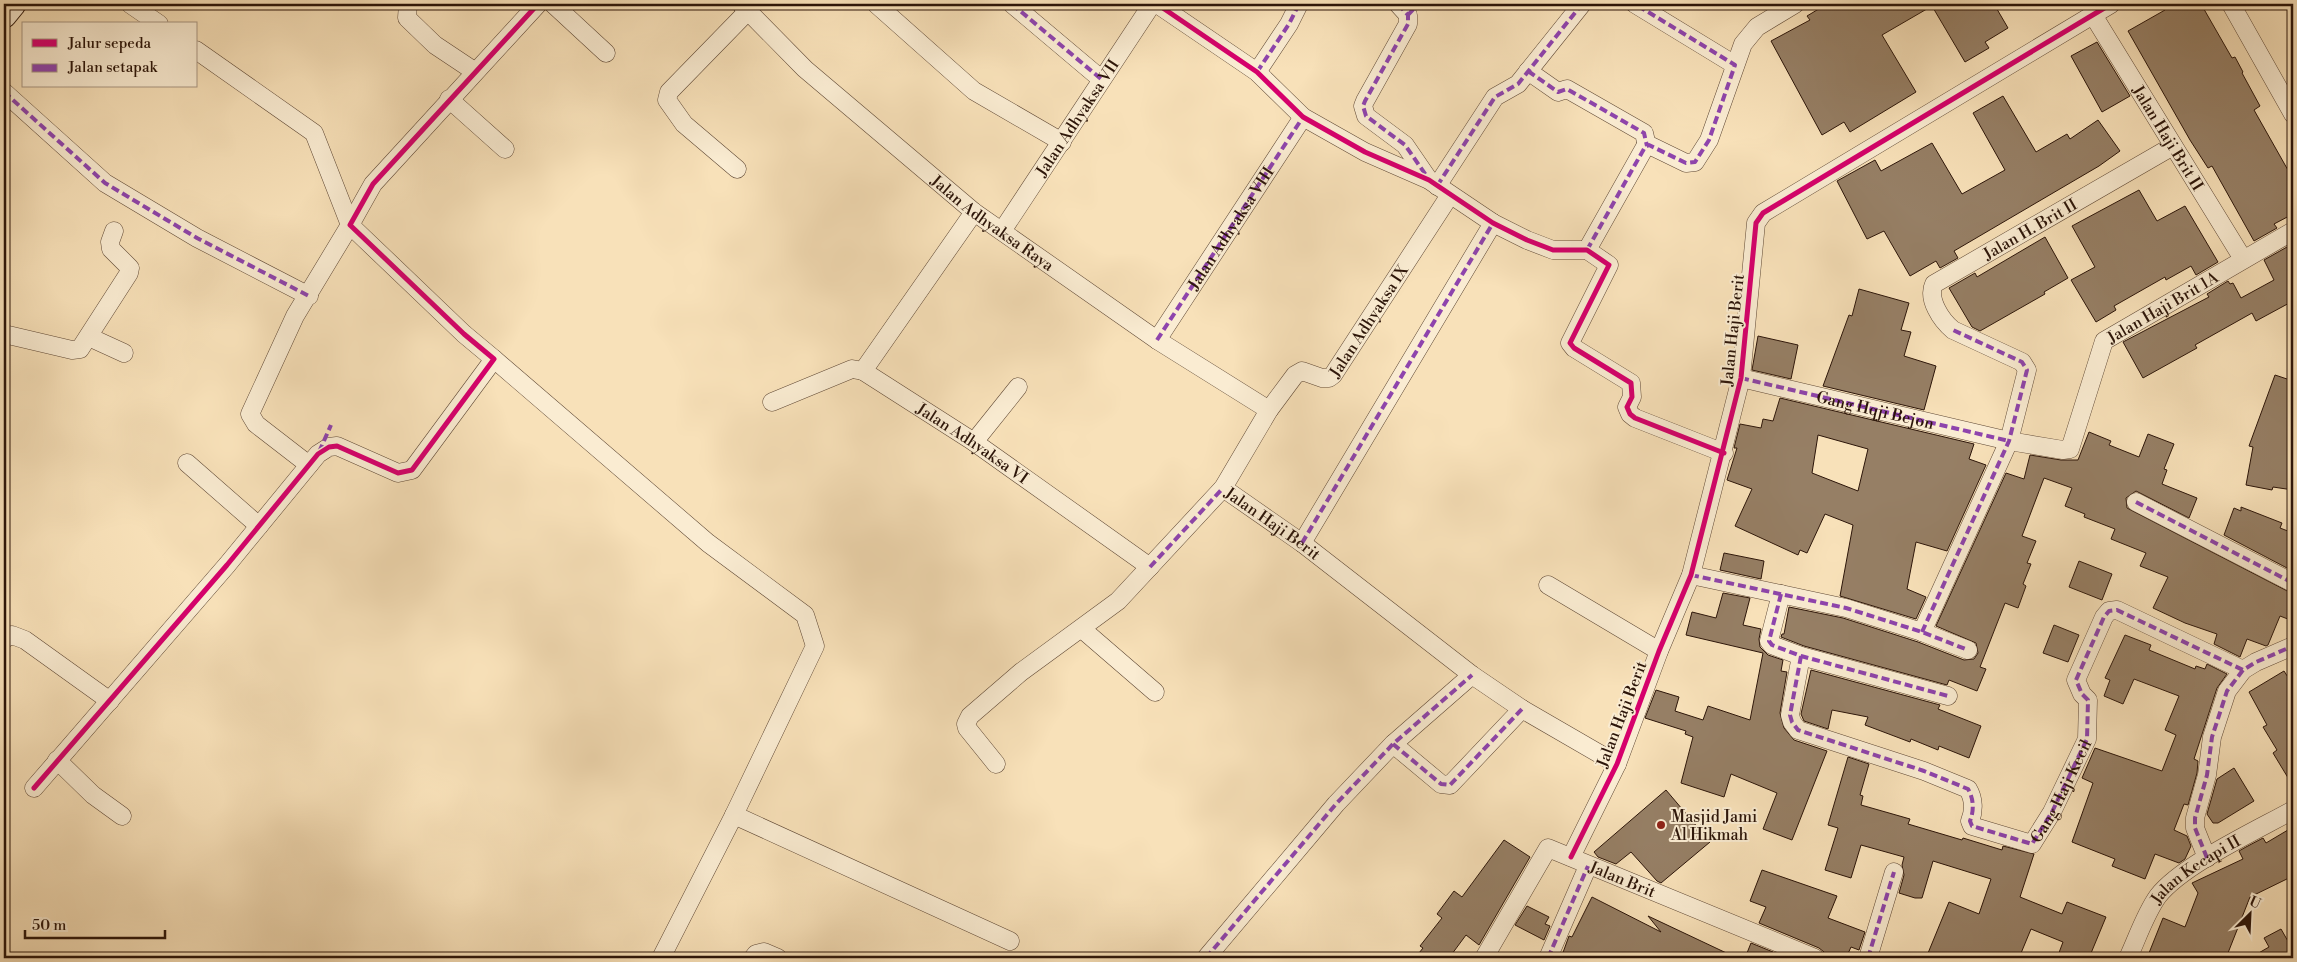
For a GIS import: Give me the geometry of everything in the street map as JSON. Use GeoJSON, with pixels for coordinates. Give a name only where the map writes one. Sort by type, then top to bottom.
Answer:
{"type":"FeatureCollection","features":[{"type":"Feature","properties":{"kind":"main road"},"geometry":{"type":"LineString","coordinates":[[4,15],[13,4]]}},
{"type":"Feature","properties":{"kind":"street"},"geometry":{"type":"LineString","coordinates":[[130,4],[156,22]]}},
{"type":"Feature","properties":{"kind":"street"},"geometry":{"type":"LineString","coordinates":[[408,4],[407,18],[435,45],[474,71]]}},
{"type":"Feature","properties":{"kind":"street"},"geometry":{"type":"LineString","coordinates":[[309,465],[256,424],[250,414],[295,316],[309,296],[331,253],[350,225],[373,184],[474,71],[538,4]]}},
{"type":"Feature","properties":{"kind":"street"},"geometry":{"type":"LineString","coordinates":[[553,4],[606,53]]}},
{"type":"Feature","properties":{"kind":"street"},"geometry":{"type":"LineString","coordinates":[[876,4],[974,91],[1062,142]]}},
{"type":"Feature","properties":{"kind":"street"},"geometry":{"type":"LineString","coordinates":[[1012,4],[1100,79]]}},
{"type":"Feature","properties":{"kind":"street","name":"Jalan Adhyaksa VII"},"geometry":{"type":"LineString","coordinates":[[1002,231],[1062,142],[1100,79],[1152,4]]}},
{"type":"Feature","properties":{"kind":"street"},"geometry":{"type":"LineString","coordinates":[[1157,4],[1257,72],[1303,117],[1365,152],[1439,187],[1493,223],[1527,240],[1553,250],[1588,250],[1609,265],[1570,343],[1574,348],[1631,383],[1632,397],[1628,407],[1630,414],[1635,418],[1724,453]]}},
{"type":"Feature","properties":{"kind":"street"},"geometry":{"type":"LineString","coordinates":[[1257,72],[1289,24],[1299,4]]}},
{"type":"Feature","properties":{"kind":"street"},"geometry":{"type":"LineString","coordinates":[[1439,187],[1495,97],[1518,84],[1582,4]]}},
{"type":"Feature","properties":{"kind":"street"},"geometry":{"type":"LineString","coordinates":[[1635,4],[1735,65]]}},
{"type":"Feature","properties":{"kind":"street"},"geometry":{"type":"LineString","coordinates":[[1647,146],[1686,163],[1695,162],[1709,140],[1737,55],[1750,33],[1795,4]]}},
{"type":"Feature","properties":{"kind":"street","name":"Jalan Haji Berit"},"geometry":{"type":"LineString","coordinates":[[1571,857],[1617,764],[1659,651],[1691,575],[1742,378],[1753,235],[1756,223],[1763,213],[2111,4]]}},
{"type":"Feature","properties":{"kind":"street"},"geometry":{"type":"LineString","coordinates":[[2231,4],[2293,114]]}},
{"type":"Feature","properties":{"kind":"street"},"geometry":{"type":"LineString","coordinates":[[1408,7],[1408,24],[1365,100],[1363,111],[1366,116],[1405,145],[1439,187]]}},
{"type":"Feature","properties":{"kind":"street"},"geometry":{"type":"LineString","coordinates":[[736,169],[684,124],[667,100],[669,92],[744,8]]}},
{"type":"Feature","properties":{"kind":"street","name":"Jalan Adhyaksa Raya"},"geometry":{"type":"LineString","coordinates":[[744,8],[805,69],[974,212],[1157,340],[1270,410]]}},
{"type":"Feature","properties":{"kind":"street","name":"Jalan Haji Brit II"},"geometry":{"type":"LineString","coordinates":[[2093,15],[2243,259]]}},
{"type":"Feature","properties":{"kind":"street"},"geometry":{"type":"LineString","coordinates":[[198,51],[314,133],[350,225],[464,334],[708,543],[805,615],[815,646],[734,815],[661,958]]}},
{"type":"Feature","properties":{"kind":"street"},"geometry":{"type":"LineString","coordinates":[[1528,71],[1558,92],[1567,89],[1644,134],[1647,146],[1588,250]]}},
{"type":"Feature","properties":{"kind":"street"},"geometry":{"type":"LineString","coordinates":[[4,92],[105,183],[196,238],[309,296]]}},
{"type":"Feature","properties":{"kind":"street"},"geometry":{"type":"LineString","coordinates":[[449,99],[505,149]]}},
{"type":"Feature","properties":{"kind":"street","name":"Jalan Adhyaksa VIII"},"geometry":{"type":"LineString","coordinates":[[1157,340],[1303,117]]}},
{"type":"Feature","properties":{"kind":"street","name":"Jalan H. Brit II"},"geometry":{"type":"LineString","coordinates":[[2009,441],[2027,370],[2026,366],[2022,362],[1953,330],[1946,324],[1937,310],[1931,295],[1934,284],[2173,146]]}},
{"type":"Feature","properties":{"kind":"street","name":"Jalan Adhyaksa IX"},"geometry":{"type":"LineString","coordinates":[[1270,410],[1295,375],[1302,371],[1322,378],[1329,378],[1332,375],[1439,187]]}},
{"type":"Feature","properties":{"kind":"street"},"geometry":{"type":"LineString","coordinates":[[772,402],[852,368],[863,371],[974,212]]}},
{"type":"Feature","properties":{"kind":"street"},"geometry":{"type":"LineString","coordinates":[[1302,543],[1493,223]]}},
{"type":"Feature","properties":{"kind":"street"},"geometry":{"type":"LineString","coordinates":[[4,334],[72,350],[80,349],[129,273],[130,268],[124,260],[111,249],[110,242],[114,231]]}},
{"type":"Feature","properties":{"kind":"street","name":"Jalan Haji Brit 1A"},"geometry":{"type":"LineString","coordinates":[[2009,441],[2063,450],[2070,449],[2104,341],[2243,259],[2293,232]]}},
{"type":"Feature","properties":{"kind":"street"},"geometry":{"type":"LineString","coordinates":[[89,337],[124,353]]}},
{"type":"Feature","properties":{"kind":"street"},"geometry":{"type":"LineString","coordinates":[[34,788],[259,526],[318,454],[329,447],[337,446],[398,472],[412,470],[494,359]]}},
{"type":"Feature","properties":{"kind":"street","name":"Jalan Adhyaksa VI"},"geometry":{"type":"LineString","coordinates":[[863,371],[974,442],[1150,567]]}},
{"type":"Feature","properties":{"kind":"street","name":"Gang Hqji Bejon"},"geometry":{"type":"LineString","coordinates":[[1742,378],[2009,441]]}},
{"type":"Feature","properties":{"kind":"street"},"geometry":{"type":"LineString","coordinates":[[974,442],[1018,387]]}},
{"type":"Feature","properties":{"kind":"street","name":"Jalan Haji Berit"},"geometry":{"type":"LineString","coordinates":[[1270,410],[1224,488],[1302,543],[1472,676],[1522,709],[1617,764]]}},
{"type":"Feature","properties":{"kind":"street"},"geometry":{"type":"LineString","coordinates":[[1922,632],[2009,441]]}},
{"type":"Feature","properties":{"kind":"street"},"geometry":{"type":"LineString","coordinates":[[186,463],[259,526]]}},
{"type":"Feature","properties":{"kind":"street"},"geometry":{"type":"LineString","coordinates":[[996,764],[967,728],[967,720],[1021,672],[1082,630],[1118,601],[1224,488]]}},
{"type":"Feature","properties":{"kind":"street"},"geometry":{"type":"LineString","coordinates":[[2136,502],[2293,583]]}},
{"type":"Feature","properties":{"kind":"street"},"geometry":{"type":"LineString","coordinates":[[1691,575],[1846,608],[1922,632],[1968,650]]}},
{"type":"Feature","properties":{"kind":"street"},"geometry":{"type":"LineString","coordinates":[[1548,585],[1659,651]]}},
{"type":"Feature","properties":{"kind":"street"},"geometry":{"type":"LineString","coordinates":[[1781,594],[1768,641],[1801,656],[1948,696]]}},
{"type":"Feature","properties":{"kind":"street","name":"Gang Haji Kecil"},"geometry":{"type":"LineString","coordinates":[[1801,656],[1790,706],[1792,722],[1798,730],[1924,771],[1968,789],[1972,802],[1973,815],[1970,821],[1972,826],[2032,844],[2052,812],[2087,739],[2088,700],[2082,694],[2076,680],[2104,617],[2109,611],[2117,610],[2243,670]]}},
{"type":"Feature","properties":{"kind":"street"},"geometry":{"type":"LineString","coordinates":[[1082,630],[1155,692]]}},
{"type":"Feature","properties":{"kind":"street"},"geometry":{"type":"LineString","coordinates":[[4,639],[12,635],[25,640],[110,701]]}},
{"type":"Feature","properties":{"kind":"street"},"geometry":{"type":"LineString","coordinates":[[2207,858],[2196,828],[2195,818],[2207,775],[2212,738],[2227,691],[2243,670],[2256,662],[2293,646]]}},
{"type":"Feature","properties":{"kind":"street"},"geometry":{"type":"LineString","coordinates":[[1206,958],[1336,804],[1393,744],[1472,676]]}},
{"type":"Feature","properties":{"kind":"street"},"geometry":{"type":"LineString","coordinates":[[1393,744],[1441,784],[1450,785],[1522,709]]}},
{"type":"Feature","properties":{"kind":"street"},"geometry":{"type":"LineString","coordinates":[[57,760],[94,795],[122,816]]}},
{"type":"Feature","properties":{"kind":"street","name":"Jalan Kecapi II"},"geometry":{"type":"LineString","coordinates":[[2128,958],[2157,898],[2170,883],[2207,858],[2293,810]]}},
{"type":"Feature","properties":{"kind":"street"},"geometry":{"type":"LineString","coordinates":[[734,815],[1010,940]]}},
{"type":"Feature","properties":{"kind":"street","name":"Jalan Brit"},"geometry":{"type":"LineString","coordinates":[[1484,958],[1547,849],[1551,848],[1588,866],[1815,958]]}},
{"type":"Feature","properties":{"kind":"street"},"geometry":{"type":"LineString","coordinates":[[1548,958],[1588,866]]}},
{"type":"Feature","properties":{"kind":"street"},"geometry":{"type":"LineString","coordinates":[[1868,958],[1894,872]]}},
{"type":"Feature","properties":{"kind":"street"},"geometry":{"type":"LineString","coordinates":[[753,958],[756,954],[764,952],[778,958]]}},
{"type":"Feature","properties":{"kind":"building"},"geometry":{"type":"Polygon","coordinates":[[[1827,4],[1994,4],[2008,28],[1985,42],[1989,48],[1965,62],[1932,6],[1882,35],[1916,92],[1850,132],[1844,122],[1822,135],[1771,41],[1810,20],[1807,16],[1827,4]]]}},
{"type":"Feature","properties":{"kind":"building"},"geometry":{"type":"Polygon","coordinates":[[[2161,4],[2201,4],[2232,58],[2235,57],[2243,72],[2260,106],[2254,110],[2293,179],[2293,214],[2274,224],[2277,228],[2254,241],[2212,166],[2208,168],[2190,140],[2128,31],[2165,10],[2161,4]]]}},
{"type":"Feature","properties":{"kind":"building"},"geometry":{"type":"Polygon","coordinates":[[[2097,42],[2130,96],[2102,112],[2071,56],[2097,42]]]}},
{"type":"Feature","properties":{"kind":"building"},"geometry":{"type":"Polygon","coordinates":[[[2003,96],[2036,152],[2067,134],[2070,139],[2098,120],[2120,151],[2099,166],[1954,251],[1958,258],[1940,268],[1936,261],[1910,276],[1884,231],[1867,239],[1837,181],[1875,160],[1881,171],[1932,143],[1962,194],[2005,170],[1973,113],[2003,96]]]}},
{"type":"Feature","properties":{"kind":"building"},"geometry":{"type":"Polygon","coordinates":[[[2139,190],[2157,221],[2185,206],[2218,262],[2196,275],[2191,266],[2166,280],[2165,277],[2114,306],[2116,310],[2096,322],[2071,280],[2095,267],[2072,226],[2139,190]]]}},
{"type":"Feature","properties":{"kind":"building"},"geometry":{"type":"Polygon","coordinates":[[[2045,237],[2068,278],[2044,292],[2045,294],[1980,331],[1972,327],[1949,288],[1975,273],[1977,277],[2045,237]]]}},
{"type":"Feature","properties":{"kind":"building"},"geometry":{"type":"Polygon","coordinates":[[[2287,247],[2293,257],[2293,301],[2256,321],[2252,313],[2195,345],[2197,348],[2143,378],[2123,342],[2209,297],[2207,294],[2228,281],[2230,284],[2233,283],[2241,298],[2274,280],[2264,260],[2287,247]]]}},
{"type":"Feature","properties":{"kind":"building"},"geometry":{"type":"Polygon","coordinates":[[[1859,289],[1909,303],[1901,330],[1911,332],[1904,356],[1936,366],[1924,410],[1823,386],[1849,315],[1852,316],[1859,289]]]}},
{"type":"Feature","properties":{"kind":"building"},"geometry":{"type":"Polygon","coordinates":[[[1758,336],[1798,345],[1791,379],[1752,370],[1758,336]]]}},
{"type":"Feature","properties":{"kind":"building"},"geometry":{"type":"Polygon","coordinates":[[[2275,375],[2293,381],[2293,490],[2273,487],[2272,490],[2246,485],[2253,447],[2249,446],[2275,375]]]}},
{"type":"Feature","properties":{"kind":"building"},"geometry":{"type":"Polygon","coordinates":[[[1780,398],[1974,444],[1969,459],[1986,465],[1947,551],[1916,542],[1907,589],[1926,597],[1916,619],[1840,596],[1853,525],[1825,514],[1807,553],[1800,550],[1798,555],[1735,526],[1752,489],[1727,480],[1737,448],[1734,448],[1740,424],[1761,428],[1763,419],[1773,421],[1780,398]],[[1818,435],[1812,473],[1858,491],[1868,449],[1818,435]]]}},
{"type":"Feature","properties":{"kind":"building"},"geometry":{"type":"Polygon","coordinates":[[[2089,432],[2111,441],[2109,445],[2139,457],[2148,434],[2174,444],[2164,469],[2167,470],[2162,484],[2197,498],[2189,518],[2136,491],[2126,498],[2127,508],[2293,594],[2293,621],[2280,616],[2268,645],[2266,646],[2247,639],[2240,657],[2214,644],[2217,634],[2185,623],[2153,608],[2168,577],[2140,566],[2146,553],[2111,539],[2115,529],[2084,517],[2085,514],[2065,506],[2072,488],[2044,478],[2022,536],[2036,541],[2027,563],[2031,564],[2023,584],[2026,586],[2018,608],[2005,603],[1980,667],[1986,669],[1977,691],[1949,680],[1947,685],[1804,646],[1781,637],[1784,634],[1789,607],[1843,618],[1918,642],[1964,660],[1974,659],[1978,653],[1976,643],[1936,626],[2006,473],[2024,479],[2030,455],[2061,460],[2078,460],[2089,432]]]}},
{"type":"Feature","properties":{"kind":"building"},"geometry":{"type":"Polygon","coordinates":[[[2241,507],[2282,523],[2280,528],[2293,533],[2293,552],[2287,568],[2224,535],[2234,508],[2241,511],[2241,507]]]}},
{"type":"Feature","properties":{"kind":"building"},"geometry":{"type":"Polygon","coordinates":[[[1724,553],[1764,561],[1761,579],[1720,570],[1724,553]]]}},
{"type":"Feature","properties":{"kind":"building"},"geometry":{"type":"Polygon","coordinates":[[[2079,561],[2112,574],[2102,600],[2069,587],[2079,561]]]}},
{"type":"Feature","properties":{"kind":"building"},"geometry":{"type":"Polygon","coordinates":[[[1723,593],[1750,598],[1743,625],[1761,629],[1760,647],[1768,655],[1783,660],[1781,671],[1787,672],[1780,713],[1784,728],[1794,740],[1827,751],[1792,840],[1763,829],[1777,793],[1731,774],[1724,797],[1681,783],[1693,737],[1685,734],[1686,731],[1645,718],[1656,690],[1679,697],[1675,711],[1703,720],[1708,706],[1750,720],[1763,653],[1686,635],[1692,612],[1716,618],[1723,593]]]}},
{"type":"Feature","properties":{"kind":"building"},"geometry":{"type":"Polygon","coordinates":[[[2054,625],[2079,635],[2068,662],[2043,653],[2054,625]]]}},
{"type":"Feature","properties":{"kind":"building"},"geometry":{"type":"Polygon","coordinates":[[[2125,635],[2151,645],[2149,650],[2195,669],[2196,666],[2205,669],[2207,664],[2227,674],[2217,688],[2194,759],[2198,761],[2197,773],[2188,805],[2184,804],[2174,830],[2187,836],[2191,846],[2185,859],[2179,863],[2155,854],[2145,879],[2112,866],[2115,859],[2072,842],[2093,783],[2082,778],[2095,748],[2162,771],[2176,735],[2165,730],[2179,696],[2134,679],[2123,704],[2104,696],[2110,680],[2105,678],[2125,635]]]}},
{"type":"Feature","properties":{"kind":"building"},"geometry":{"type":"Polygon","coordinates":[[[1811,670],[1940,705],[1938,709],[1981,726],[1969,758],[1939,746],[1938,750],[1911,739],[1910,742],[1865,725],[1868,717],[1832,710],[1828,729],[1804,721],[1801,714],[1811,670]]]}},
{"type":"Feature","properties":{"kind":"building"},"geometry":{"type":"Polygon","coordinates":[[[2284,671],[2293,685],[2293,786],[2273,753],[2277,750],[2263,727],[2267,725],[2249,692],[2284,671]]]}},
{"type":"Feature","properties":{"kind":"building"},"geometry":{"type":"Polygon","coordinates":[[[1848,757],[1869,764],[1860,795],[1863,796],[1861,805],[1910,819],[1908,824],[1962,840],[1963,838],[2002,850],[2003,846],[2034,854],[2020,897],[2062,914],[2067,902],[2106,917],[2089,958],[2057,958],[2063,942],[2031,929],[2019,958],[1926,958],[1949,902],[1979,914],[1991,879],[1933,861],[1922,898],[1915,898],[1899,893],[1904,875],[1902,865],[1904,857],[1861,845],[1851,878],[1825,870],[1838,828],[1828,825],[1848,757]]]}},
{"type":"Feature","properties":{"kind":"building"},"geometry":{"type":"Polygon","coordinates":[[[2234,768],[2254,801],[2218,823],[2213,823],[2207,814],[2217,779],[2234,768]]]}},
{"type":"Feature","properties":{"kind":"building","name":"Masjid Jami Al Hikmah"},"geometry":{"type":"Polygon","coordinates":[[[1666,790],[1710,842],[1661,883],[1631,852],[1616,864],[1598,857],[1594,852],[1666,790]]]}},
{"type":"Feature","properties":{"kind":"building"},"geometry":{"type":"Polygon","coordinates":[[[2293,827],[2293,876],[2250,897],[2226,958],[2147,958],[2163,918],[2185,927],[2198,893],[2192,883],[2243,859],[2239,851],[2246,847],[2263,838],[2266,843],[2293,827]]]}},
{"type":"Feature","properties":{"kind":"building"},"geometry":{"type":"Polygon","coordinates":[[[1504,840],[1530,857],[1479,945],[1466,935],[1449,958],[1415,958],[1423,948],[1420,946],[1442,918],[1437,914],[1454,891],[1462,897],[1504,840]]]}},
{"type":"Feature","properties":{"kind":"building"},"geometry":{"type":"Polygon","coordinates":[[[1762,870],[1837,896],[1828,918],[1865,932],[1859,950],[1851,947],[1846,958],[1825,958],[1824,952],[1819,948],[1759,923],[1766,907],[1750,901],[1762,870]]]}},
{"type":"Feature","properties":{"kind":"building"},"geometry":{"type":"Polygon","coordinates":[[[1592,897],[1661,932],[1648,916],[1737,958],[1561,958],[1569,936],[1572,937],[1592,897]]]}},
{"type":"Feature","properties":{"kind":"building"},"geometry":{"type":"Polygon","coordinates":[[[1527,906],[1549,917],[1545,924],[1550,926],[1544,940],[1515,925],[1527,906]]]}},
{"type":"Feature","properties":{"kind":"building"},"geometry":{"type":"Polygon","coordinates":[[[2281,929],[2293,950],[2293,958],[2250,958],[2269,947],[2264,938],[2281,929]]]}},
{"type":"Feature","properties":{"kind":"building"},"geometry":{"type":"Polygon","coordinates":[[[1751,943],[1773,952],[1771,958],[1745,958],[1751,943]]]}},
{"type":"Feature","properties":{"kind":"marked path"},"geometry":{"type":"LineString","coordinates":[[1012,4],[1101,79]]}},
{"type":"Feature","properties":{"kind":"marked path"},"geometry":{"type":"LineString","coordinates":[[1257,72],[1289,24],[1299,4]]}},
{"type":"Feature","properties":{"kind":"marked path"},"geometry":{"type":"LineString","coordinates":[[1398,4],[1408,15],[1408,24],[1363,106],[1366,116],[1405,145],[1428,178]]}},
{"type":"Feature","properties":{"kind":"marked path"},"geometry":{"type":"LineString","coordinates":[[1408,15],[1418,4]]}},
{"type":"Feature","properties":{"kind":"marked path"},"geometry":{"type":"LineString","coordinates":[[1437,186],[1495,97],[1518,84],[1582,4]]}},
{"type":"Feature","properties":{"kind":"marked path"},"geometry":{"type":"LineString","coordinates":[[1587,250],[1645,147],[1649,145],[1686,163],[1695,162],[1709,140],[1735,65],[1635,4]]}},
{"type":"Feature","properties":{"kind":"marked path"},"geometry":{"type":"LineString","coordinates":[[1528,71],[1558,92],[1567,89],[1644,133],[1647,146]]}},
{"type":"Feature","properties":{"kind":"marked path"},"geometry":{"type":"LineString","coordinates":[[4,92],[105,183],[197,238],[309,296]]}},
{"type":"Feature","properties":{"kind":"marked path"},"geometry":{"type":"LineString","coordinates":[[1157,340],[1303,117]]}},
{"type":"Feature","properties":{"kind":"marked path"},"geometry":{"type":"LineString","coordinates":[[1302,543],[1493,223]]}},
{"type":"Feature","properties":{"kind":"marked path"},"geometry":{"type":"LineString","coordinates":[[1922,632],[2009,441],[2027,370],[2022,362],[1953,330]]}},
{"type":"Feature","properties":{"kind":"marked path"},"geometry":{"type":"LineString","coordinates":[[1741,378],[2009,441]]}},
{"type":"Feature","properties":{"kind":"marked path"},"geometry":{"type":"LineString","coordinates":[[319,452],[331,425]]}},
{"type":"Feature","properties":{"kind":"marked path"},"geometry":{"type":"LineString","coordinates":[[1150,567],[1223,488]]}},
{"type":"Feature","properties":{"kind":"marked path"},"geometry":{"type":"LineString","coordinates":[[2136,502],[2293,583]]}},
{"type":"Feature","properties":{"kind":"marked path"},"geometry":{"type":"LineString","coordinates":[[1691,575],[1846,608],[1922,632],[1968,650]]}},
{"type":"Feature","properties":{"kind":"marked path"},"geometry":{"type":"LineString","coordinates":[[1781,594],[1769,641],[1772,645],[1801,656],[1948,696]]}},
{"type":"Feature","properties":{"kind":"marked path"},"geometry":{"type":"LineString","coordinates":[[1801,656],[1790,715],[1792,722],[1798,730],[1924,771],[1968,789],[1973,809],[1970,821],[1972,826],[2032,844],[2052,812],[2087,739],[2088,700],[2082,694],[2076,680],[2104,617],[2109,611],[2117,610],[2243,670]]}},
{"type":"Feature","properties":{"kind":"marked path"},"geometry":{"type":"LineString","coordinates":[[2207,858],[2195,828],[2195,818],[2207,775],[2212,737],[2227,691],[2243,670],[2256,662],[2293,646]]}},
{"type":"Feature","properties":{"kind":"marked path"},"geometry":{"type":"LineString","coordinates":[[1206,958],[1336,804],[1393,744],[1472,675]]}},
{"type":"Feature","properties":{"kind":"marked path"},"geometry":{"type":"LineString","coordinates":[[1393,744],[1441,784],[1450,785],[1522,709]]}},
{"type":"Feature","properties":{"kind":"marked path"},"geometry":{"type":"LineString","coordinates":[[1548,958],[1588,866]]}},
{"type":"Feature","properties":{"kind":"marked path"},"geometry":{"type":"LineString","coordinates":[[1868,958],[1894,872]]}},
{"type":"Feature","properties":{"kind":"cycle path"},"geometry":{"type":"LineString","coordinates":[[34,788],[227,565],[318,454],[329,447],[337,446],[398,473],[412,470],[494,359],[464,334],[350,225],[373,184],[538,4]]}},
{"type":"Feature","properties":{"kind":"cycle path"},"geometry":{"type":"LineString","coordinates":[[1157,4],[1257,72],[1303,117],[1365,152],[1429,180],[1493,223],[1527,240],[1553,250],[1587,250],[1609,265],[1570,343],[1574,348],[1631,383],[1632,397],[1627,407],[1630,414],[1635,418],[1724,453]]}},
{"type":"Feature","properties":{"kind":"cycle path"},"geometry":{"type":"LineString","coordinates":[[1571,857],[1617,764],[1659,651],[1691,575],[1741,378],[1756,223],[1763,213],[2111,4]]}},
{"type":"Feature","properties":{"kind":"place","name":"Masjid Jami Al Hikmah"},"geometry":{"type":"Point","coordinates":[1661,825]}}]}
